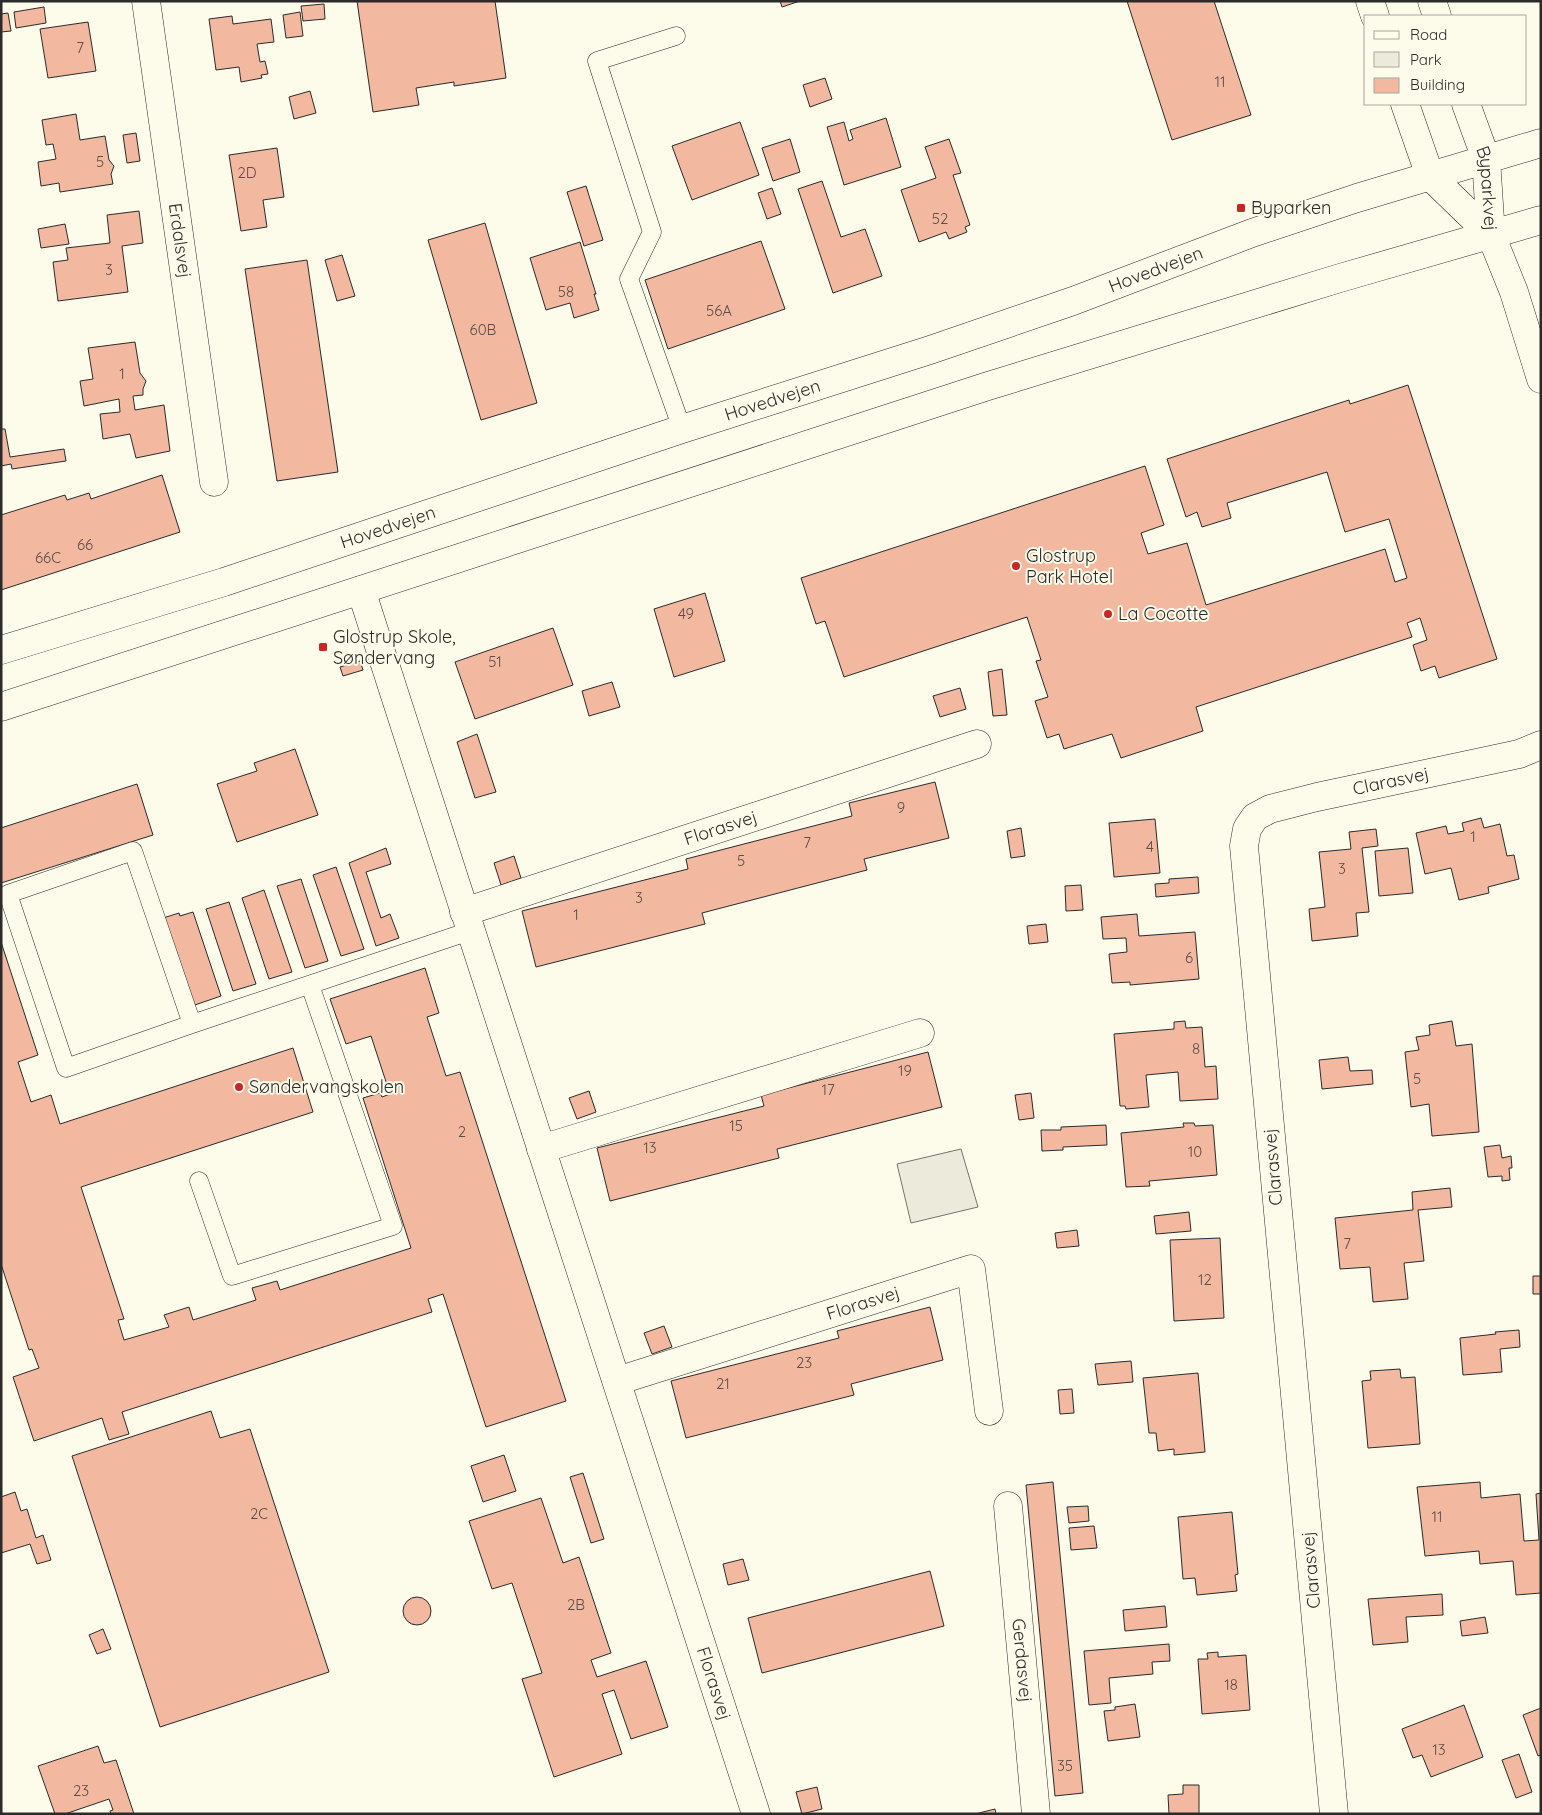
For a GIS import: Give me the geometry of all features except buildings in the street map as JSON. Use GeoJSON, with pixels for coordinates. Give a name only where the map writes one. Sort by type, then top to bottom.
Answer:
{"type":"FeatureCollection","features":[{"type":"Feature","properties":{"kind":"street","name":"Erdalsvej"},"geometry":{"type":"LineString","coordinates":[[146,1],[214,482]]}},
{"type":"Feature","properties":{"kind":"street"},"geometry":{"type":"LineString","coordinates":[[1370,1],[1375,15]]}},
{"type":"Feature","properties":{"kind":"street"},"geometry":{"type":"LineString","coordinates":[[1432,1],[1437,15]]}},
{"type":"Feature","properties":{"kind":"street","name":"Byparkvej"},"geometry":{"type":"LineString","coordinates":[[1405,105],[1430,176],[1491,235]]}},
{"type":"Feature","properties":{"kind":"street","name":"Byparkvej"},"geometry":{"type":"LineString","coordinates":[[1466,105],[1486,159],[1491,235]]}},
{"type":"Feature","properties":{"kind":"street","name":"Hovedvejen"},"geometry":{"type":"LineString","coordinates":[[1,650],[247,574],[682,429],[930,350],[1073,301],[1252,233],[1357,198],[1541,143]]}},
{"type":"Feature","properties":{"kind":"street"},"geometry":{"type":"LineString","coordinates":[[1,707],[1077,358],[1340,278],[1541,220]]}},
{"type":"Feature","properties":{"kind":"street"},"geometry":{"type":"LineString","coordinates":[[1491,235],[1514,292],[1541,378]]}},
{"type":"Feature","properties":{"kind":"street","name":"Florasvej"},"geometry":{"type":"LineString","coordinates":[[361,590],[756,1814]]}},
{"type":"Feature","properties":{"kind":"street","name":"Florasvej"},"geometry":{"type":"LineString","coordinates":[[467,922],[978,744]]}},
{"type":"Feature","properties":{"kind":"street","name":"Clarasvej"},"geometry":{"type":"LineString","coordinates":[[1334,1814],[1244,846],[1247,829],[1256,817],[1270,809],[1520,754],[1541,744]]}},
{"type":"Feature","properties":{"kind":"street"},"geometry":{"type":"LineString","coordinates":[[541,1149],[920,1033]]}},
{"type":"Feature","properties":{"kind":"street","name":"Florasvej"},"geometry":{"type":"LineString","coordinates":[[617,1381],[972,1269],[989,1411]]}},
{"type":"Feature","properties":{"kind":"street","name":"Gerdasvej"},"geometry":{"type":"LineString","coordinates":[[1008,1506],[1036,1814]]}},
{"type":"Feature","properties":{"kind":"lane"},"geometry":{"type":"LineString","coordinates":[[676,36],[596,61],[652,232],[629,278],[682,429]]}},
{"type":"Feature","properties":{"kind":"lane"},"geometry":{"type":"LineString","coordinates":[[192,1024],[133,851],[8,894],[66,1068],[310,985],[467,922]]}},
{"type":"Feature","properties":{"kind":"lane"},"geometry":{"type":"LineString","coordinates":[[200,1181],[232,1276],[393,1226],[310,985]]}},
{"type":"Feature","properties":{"kind":"green space"},"geometry":{"type":"Polygon","coordinates":[[[961,1149],[978,1207],[911,1223],[897,1164],[961,1149]]]}},
{"type":"Feature","properties":{"kind":"place","name":"Byparken"},"geometry":{"type":"Point","coordinates":[1241,208]}},
{"type":"Feature","properties":{"kind":"place","name":"Glostrup Park Hotel"},"geometry":{"type":"Point","coordinates":[1016,566]}},
{"type":"Feature","properties":{"kind":"place","name":"La Cocotte"},"geometry":{"type":"Point","coordinates":[1108,614]}},
{"type":"Feature","properties":{"kind":"place","name":"Glostrup Skole, Søndervang"},"geometry":{"type":"Point","coordinates":[323,647]}},
{"type":"Feature","properties":{"kind":"place","name":"Søndervangskolen"},"geometry":{"type":"Point","coordinates":[239,1087]}}]}
